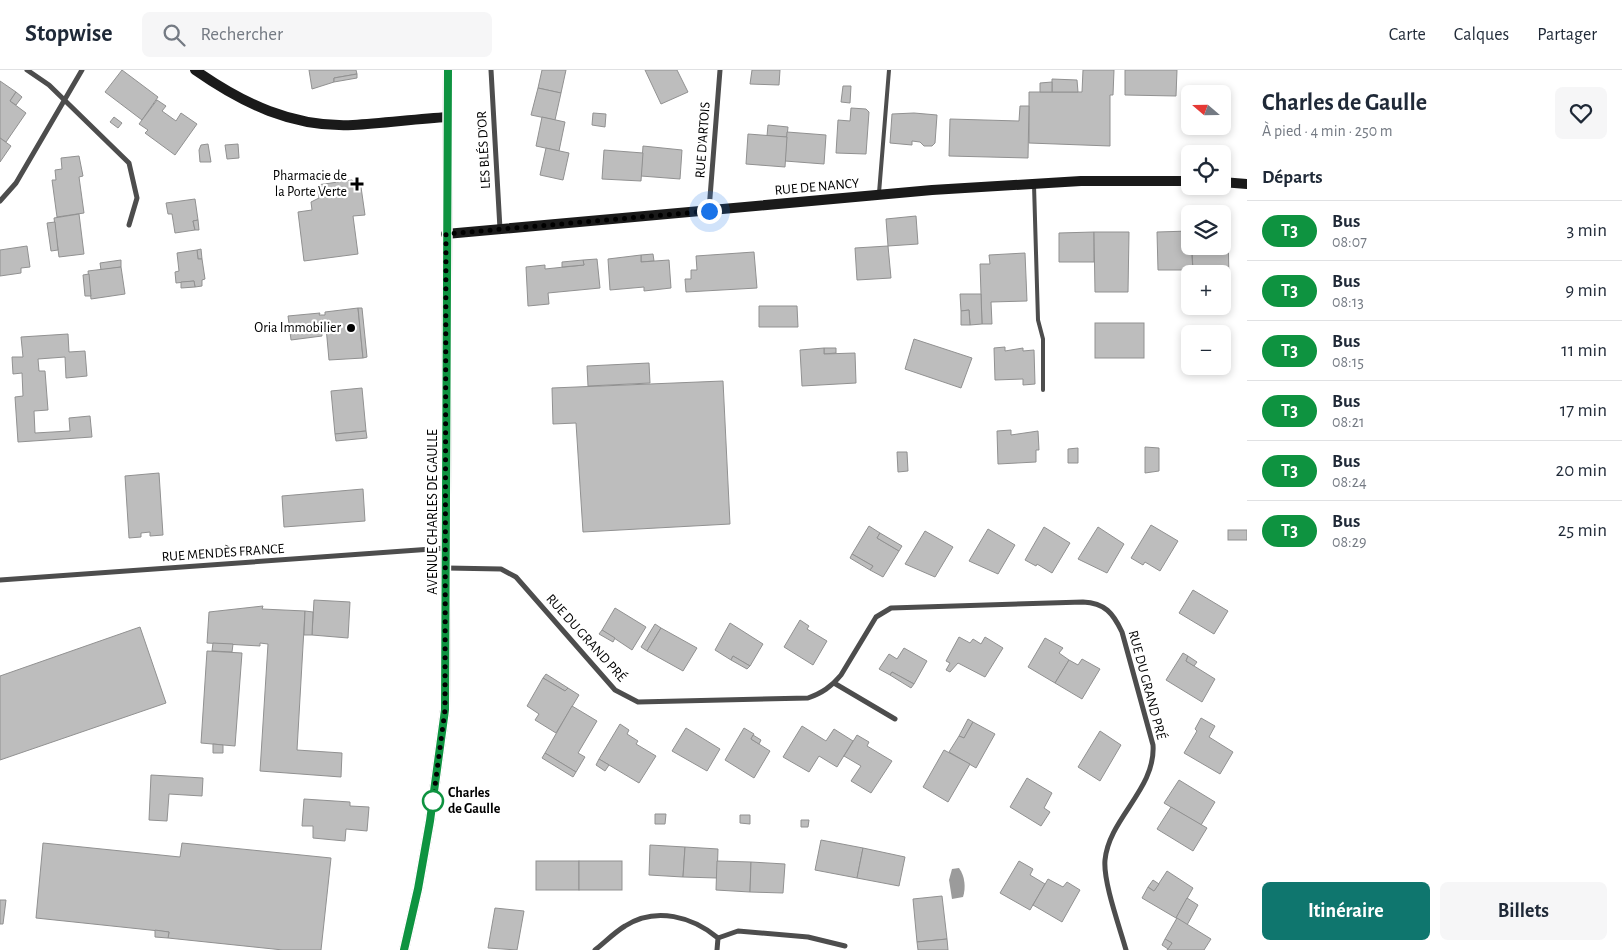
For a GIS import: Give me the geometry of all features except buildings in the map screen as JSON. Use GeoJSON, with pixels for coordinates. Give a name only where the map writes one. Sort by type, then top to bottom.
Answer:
{"type":"FeatureCollection","features":[{"type":"Feature","properties":{"kind":"street"},"geometry":{"type":"LineString","coordinates":[[27,70],[49,85],[129,163],[137,198],[128,225]]}},
{"type":"Feature","properties":{"kind":"street"},"geometry":{"type":"LineString","coordinates":[[0,201],[16,183],[82,70]]}},
{"type":"Feature","properties":{"kind":"street"},"geometry":{"type":"LineString","coordinates":[[194,70],[221,88],[256,107],[282,117],[311,123],[352,125],[448,117]]}},
{"type":"Feature","properties":{"kind":"street","name":"AVENUE CHARLES DE GAULLE"},"geometry":{"type":"LineString","coordinates":[[404,950],[418,889],[430,821],[445,710],[448,70]]}},
{"type":"Feature","properties":{"kind":"street","name":"LES BLÉS D'OR"},"geometry":{"type":"LineString","coordinates":[[492,70],[500,229]]}},
{"type":"Feature","properties":{"kind":"street","name":"RUE D'ARTOIS"},"geometry":{"type":"LineString","coordinates":[[709,211],[720,70]]}},
{"type":"Feature","properties":{"kind":"street","name":"RUE DE NANCY"},"geometry":{"type":"LineString","coordinates":[[446,234],[1034,183],[1181,180]]}},
{"type":"Feature","properties":{"kind":"street"},"geometry":{"type":"LineString","coordinates":[[1231,183],[1247,184]]}},
{"type":"Feature","properties":{"kind":"street","name":"RUE MENDÈS FRANCE"},"geometry":{"type":"LineString","coordinates":[[0,580],[447,548]]}},
{"type":"Feature","properties":{"kind":"street","name":"RUE DU GRAND PRÉ"},"geometry":{"type":"LineString","coordinates":[[447,568],[502,569],[516,577],[615,690],[638,702],[808,698],[819,695],[834,683],[876,617],[891,608],[1083,602],[1095,602],[1104,607],[1116,619],[1122,632],[1153,745],[1154,757],[1144,781],[1111,836],[1104,862],[1126,950]]}},
{"type":"Feature","properties":{"kind":"street"},"geometry":{"type":"LineString","coordinates":[[834,683],[895,719]]}},
{"type":"Feature","properties":{"kind":"street"},"geometry":{"type":"LineString","coordinates":[[595,950],[626,925],[652,915],[681,917],[704,926],[718,938]]}},
{"type":"Feature","properties":{"kind":"street"},"geometry":{"type":"LineString","coordinates":[[718,938],[738,931],[808,938],[845,946]]}},
{"type":"Feature","properties":{"kind":"street"},"geometry":{"type":"LineString","coordinates":[[717,950],[718,938]]}},
{"type":"Feature","properties":{"kind":"lane"},"geometry":{"type":"LineString","coordinates":[[879,195],[889,70]]}},
{"type":"Feature","properties":{"kind":"lane"},"geometry":{"type":"LineString","coordinates":[[1034,183],[1038,320],[1043,339],[1043,390]]}},
{"type":"Feature","properties":{"kind":"shaded area"},"geometry":{"type":"Polygon","coordinates":[[[959,868],[964,878],[964,893],[963,897],[952,899],[949,880],[952,869],[959,868]]]}},
{"type":"Feature","properties":{"kind":"bus line","name":"T3"},"geometry":{"type":"LineString","coordinates":[[404,950],[418,889],[430,821],[445,710],[448,70]]}},
{"type":"Feature","properties":{"kind":"place","name":"Pharmacie de la Porte Verte"},"geometry":{"type":"Point","coordinates":[357,184]}},
{"type":"Feature","properties":{"kind":"place","name":"Oria Immobilier"},"geometry":{"type":"Point","coordinates":[351,328]}},
{"type":"Feature","properties":{"kind":"place","name":"Charles de Gaulle"},"geometry":{"type":"Point","coordinates":[433,801]}},
{"type":"Feature","properties":{"kind":"route"},"geometry":{"type":"LineString","coordinates":[[433,801],[445,710],[447,548],[446,234],[709,211]]}}]}
